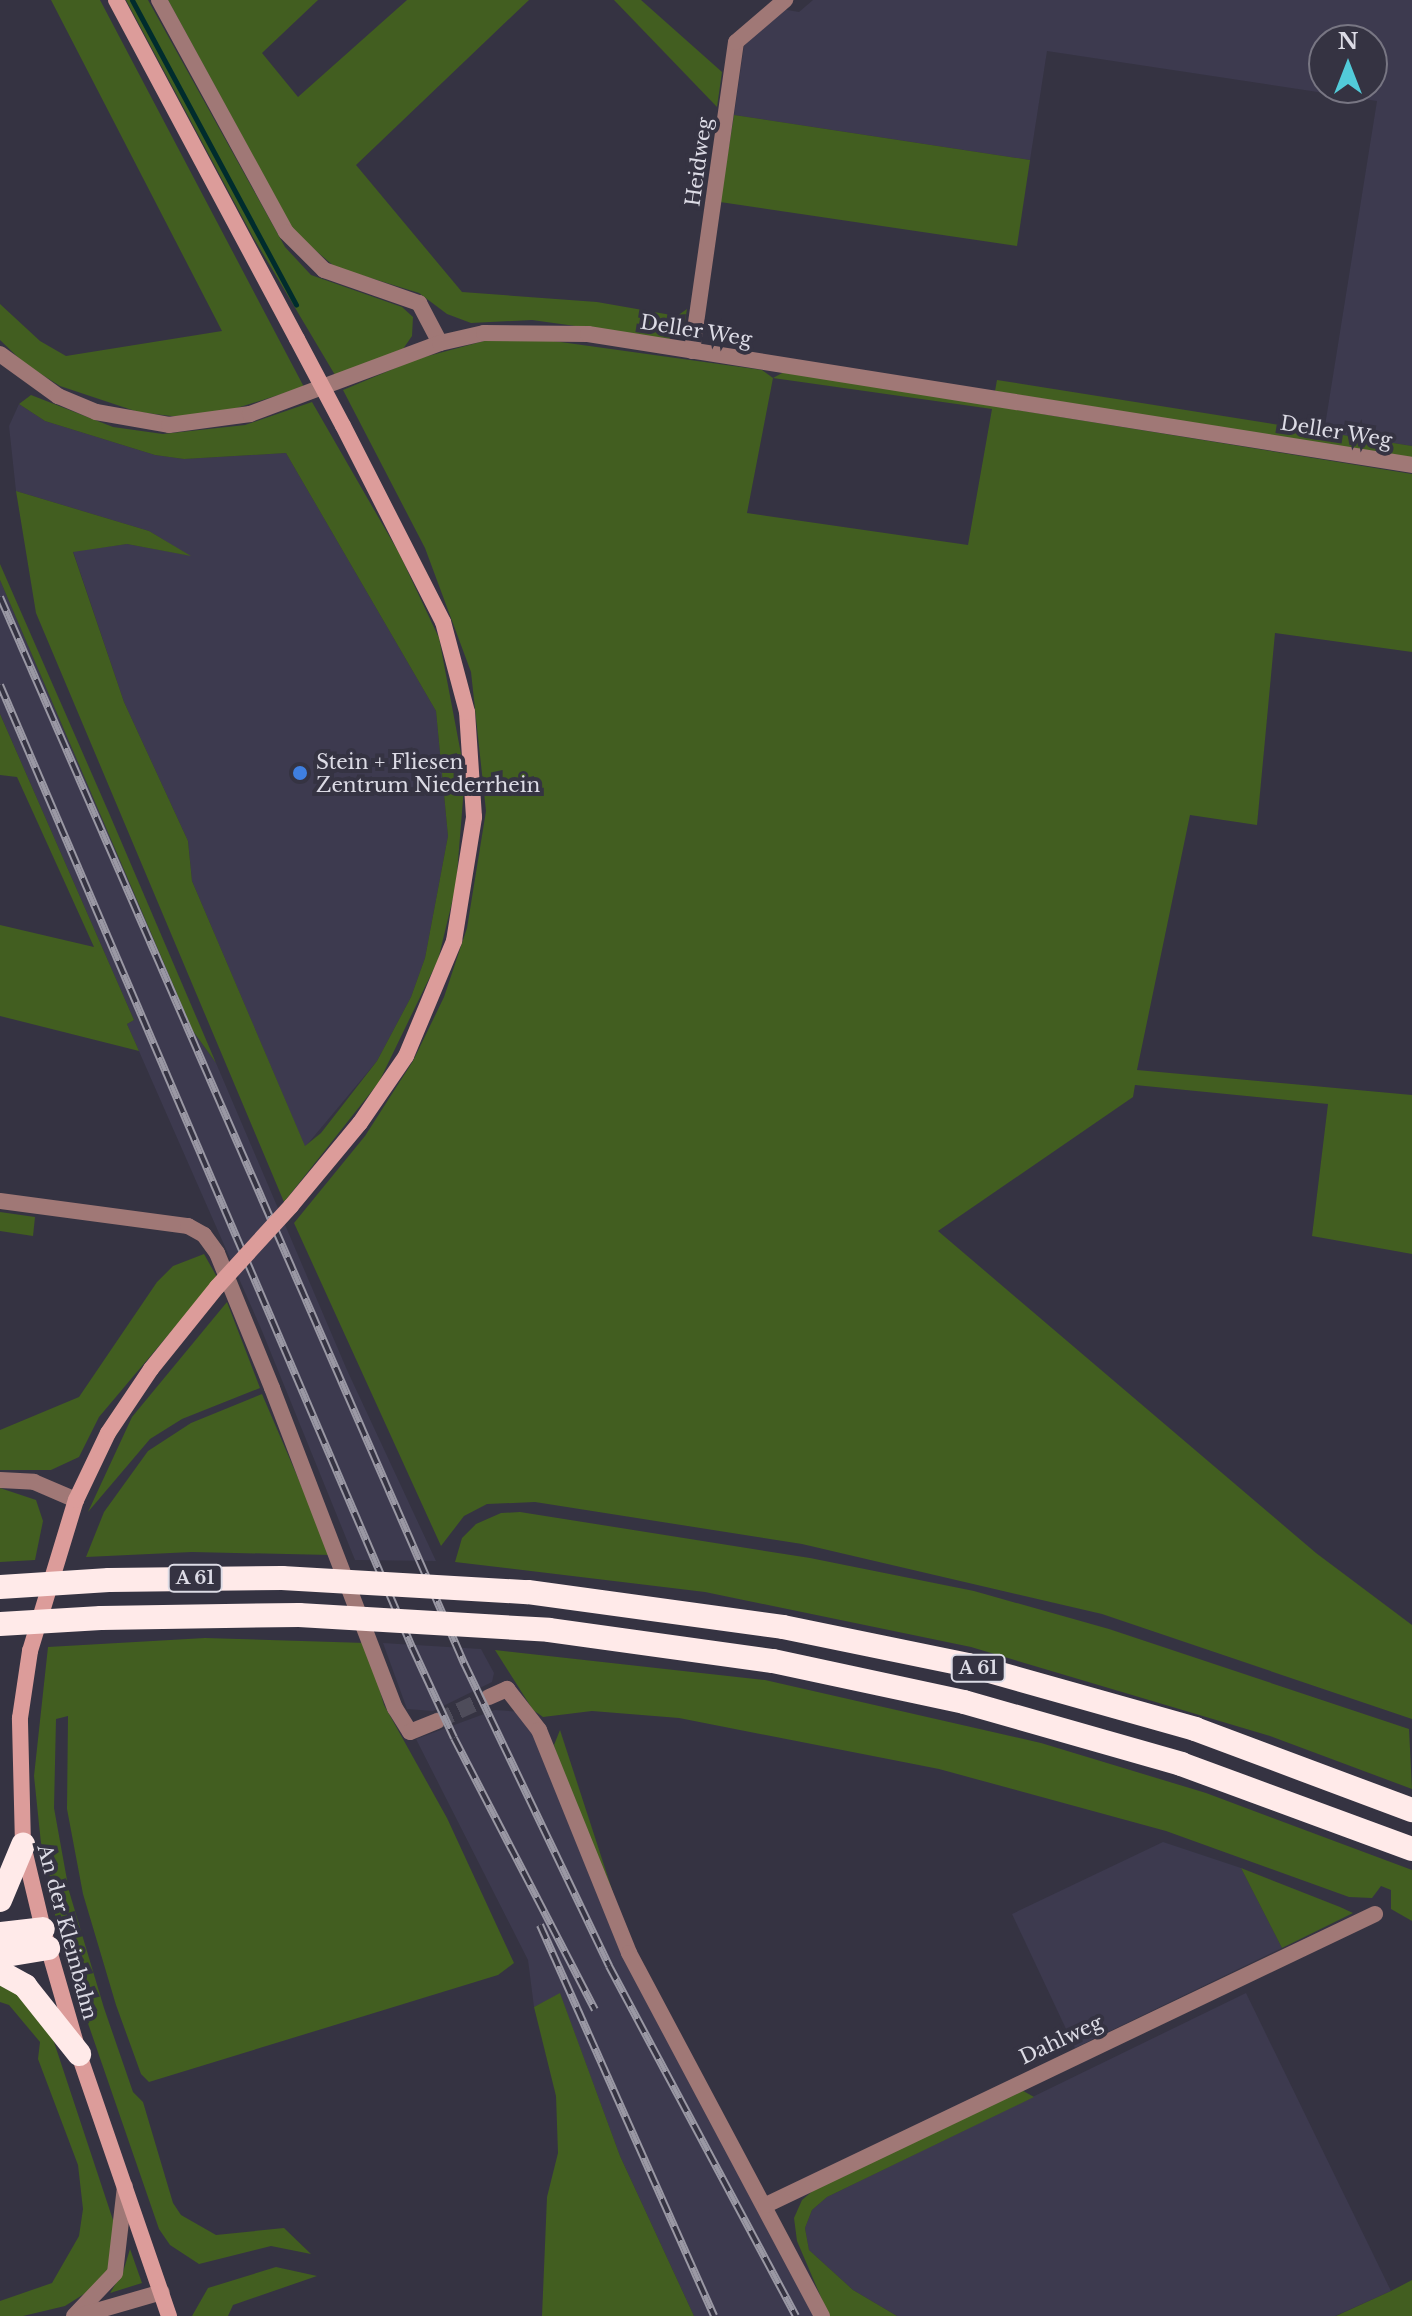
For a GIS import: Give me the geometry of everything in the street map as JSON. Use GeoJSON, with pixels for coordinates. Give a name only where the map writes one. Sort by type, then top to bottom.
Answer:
{"type":"FeatureCollection","features":[{"type":"Feature","properties":{"kind":"highway","name":"A 61"},"geometry":{"type":"LineString","coordinates":[[0,1587],[109,1580],[282,1578],[528,1592],[769,1624],[968,1665],[1195,1729],[1412,1810]]}},
{"type":"Feature","properties":{"kind":"highway","name":"A 61"},"geometry":{"type":"LineString","coordinates":[[0,1624],[101,1618],[299,1615],[549,1630],[773,1661],[977,1705],[1181,1764],[1412,1849]]}},
{"type":"Feature","properties":{"kind":"highway"},"geometry":{"type":"LineString","coordinates":[[0,1900],[23,1845]]}},
{"type":"Feature","properties":{"kind":"highway"},"geometry":{"type":"LineString","coordinates":[[0,1934],[45,1939]]}},
{"type":"Feature","properties":{"kind":"highway"},"geometry":{"type":"LineString","coordinates":[[0,1956],[45,1939]]}},
{"type":"Feature","properties":{"kind":"highway"},"geometry":{"type":"LineString","coordinates":[[0,1972],[25,1986],[79,2054]]}},
{"type":"Feature","properties":{"kind":"main road","name":"An der Kleinbahn"},"geometry":{"type":"LineString","coordinates":[[116,0],[343,426],[443,622],[467,712],[474,817],[454,941],[406,1056],[360,1123],[291,1206],[217,1287],[151,1369],[108,1433],[57,1549],[26,1679],[20,1718],[23,1845],[45,1939],[79,2054],[169,2316]]}},
{"type":"Feature","properties":{"kind":"street"},"geometry":{"type":"LineString","coordinates":[[159,0],[286,232],[324,270],[419,303],[430,316],[440,343]]}},
{"type":"Feature","properties":{"kind":"street","name":"Heidweg"},"geometry":{"type":"LineString","coordinates":[[692,351],[736,42],[785,0]]}},
{"type":"Feature","properties":{"kind":"street","name":"Deller Weg"},"geometry":{"type":"LineString","coordinates":[[0,354],[47,389],[96,412],[169,425],[250,414],[440,343],[533,330],[692,351],[1412,465]]}},
{"type":"Feature","properties":{"kind":"street"},"geometry":{"type":"LineString","coordinates":[[0,1201],[188,1226],[204,1235],[217,1253],[272,1388],[387,1691],[410,1732],[437,1721]]}},
{"type":"Feature","properties":{"kind":"street"},"geometry":{"type":"LineString","coordinates":[[0,1480],[34,1482],[76,1500]]}},
{"type":"Feature","properties":{"kind":"street"},"geometry":{"type":"LineString","coordinates":[[489,1697],[507,1689],[539,1730],[629,1953],[766,2205],[822,2316]]}},
{"type":"Feature","properties":{"kind":"street","name":"Dahlweg"},"geometry":{"type":"LineString","coordinates":[[766,2205],[1375,1914]]}},
{"type":"Feature","properties":{"kind":"street","name":"An der Kleinbahn"},"geometry":{"type":"LineString","coordinates":[[76,2316],[115,2273],[125,2182]]}},
{"type":"Feature","properties":{"kind":"street"},"geometry":{"type":"LineString","coordinates":[[76,2316],[162,2292]]}},
{"type":"Feature","properties":{"kind":"shaded area"},"geometry":{"type":"Polygon","coordinates":[[[813,0],[1412,0],[1412,446],[1324,432],[1377,104],[1388,104],[1388,24],[1308,24],[1308,91],[1047,51],[1030,160],[734,115],[744,46],[782,9],[799,12],[813,0]]]}},
{"type":"Feature","properties":{"kind":"shaded area","name":"Stein + Fliesen Zentrum Niederrhein"},"geometry":{"type":"Polygon","coordinates":[[[19,404],[45,421],[155,455],[184,459],[286,453],[436,711],[448,836],[425,958],[411,997],[377,1061],[305,1147],[192,881],[188,841],[124,702],[73,551],[127,544],[188,555],[149,531],[16,491],[9,426],[19,404]]]}},
{"type":"Feature","properties":{"kind":"shaded area"},"geometry":{"type":"Polygon","coordinates":[[[0,580],[193,1031],[216,1063],[347,1370],[436,1561],[355,1560],[262,1331],[127,1024],[134,1020],[0,714],[0,580]]]}},
{"type":"Feature","properties":{"kind":"shaded area"},"geometry":{"type":"Polygon","coordinates":[[[383,1643],[481,1649],[494,1673],[492,1682],[433,1711],[407,1709],[383,1643]]]}},
{"type":"Feature","properties":{"kind":"shaded area"},"geometry":{"type":"Polygon","coordinates":[[[495,1710],[522,1712],[531,1727],[563,1803],[817,2316],[694,2316],[620,2156],[560,1994],[534,2007],[528,1960],[416,1739],[495,1710]]]}},
{"type":"Feature","properties":{"kind":"shaded area"},"geometry":{"type":"Polygon","coordinates":[[[1163,1842],[1241,1868],[1282,1948],[1075,2048],[1012,1914],[1163,1842]]]}},
{"type":"Feature","properties":{"kind":"shaded area"},"geometry":{"type":"Polygon","coordinates":[[[1246,1993],[1391,2291],[1335,2316],[897,2316],[853,2290],[809,2250],[805,2228],[812,2210],[827,2197],[1246,1993]]]}},
{"type":"Feature","properties":{"kind":"green space"},"geometry":{"type":"Polygon","coordinates":[[[51,0],[100,0],[304,387],[221,413],[179,417],[138,412],[60,386],[25,364],[0,340],[0,304],[40,341],[66,356],[222,331],[51,0]]]}},
{"type":"Feature","properties":{"kind":"green space"},"geometry":{"type":"Polygon","coordinates":[[[126,0],[148,0],[285,247],[311,275],[402,307],[413,317],[412,336],[403,349],[335,375],[253,237],[126,0]]]}},
{"type":"Feature","properties":{"kind":"green space"},"geometry":{"type":"Polygon","coordinates":[[[168,0],[318,0],[262,53],[298,97],[407,0],[529,0],[356,165],[462,292],[597,302],[677,316],[687,309],[684,328],[669,339],[532,320],[471,323],[447,314],[419,293],[335,267],[295,233],[168,0]]]}},
{"type":"Feature","properties":{"kind":"green space"},"geometry":{"type":"Polygon","coordinates":[[[614,0],[641,0],[722,72],[717,107],[614,0]]]}},
{"type":"Feature","properties":{"kind":"green space"},"geometry":{"type":"Polygon","coordinates":[[[734,115],[1030,160],[1017,246],[720,202],[734,115]]]}},
{"type":"Feature","properties":{"kind":"green space"},"geometry":{"type":"Polygon","coordinates":[[[539,339],[762,370],[773,378],[784,372],[1412,474],[1412,652],[1275,633],[1257,825],[1190,815],[1137,1070],[1412,1095],[1412,1254],[1312,1236],[1328,1104],[1135,1085],[1133,1097],[938,1231],[1316,1553],[1412,1625],[1412,1719],[1102,1614],[802,1544],[535,1502],[487,1504],[464,1516],[441,1546],[294,1223],[365,1136],[413,1061],[444,997],[467,928],[486,811],[471,672],[425,548],[343,390],[417,359],[484,341],[539,339]],[[773,378],[747,513],[968,545],[992,409],[773,378]]]}},
{"type":"Feature","properties":{"kind":"green space"},"geometry":{"type":"Polygon","coordinates":[[[997,380],[1412,446],[1412,459],[995,391],[997,380]]]}},
{"type":"Feature","properties":{"kind":"green space"},"geometry":{"type":"Polygon","coordinates":[[[31,395],[113,427],[163,434],[245,425],[312,402],[399,553],[439,638],[465,775],[456,886],[438,960],[379,1082],[284,1202],[36,613],[16,491],[149,531],[191,556],[127,544],[73,552],[124,702],[188,841],[192,881],[305,1146],[321,1133],[377,1061],[411,997],[425,958],[448,836],[436,711],[286,453],[184,459],[155,455],[45,421],[19,404],[31,395]]]}},
{"type":"Feature","properties":{"kind":"green space"},"geometry":{"type":"Polygon","coordinates":[[[0,564],[216,1063],[193,1031],[0,580],[0,564]]]}},
{"type":"Feature","properties":{"kind":"green space"},"geometry":{"type":"Polygon","coordinates":[[[0,714],[134,1020],[127,1024],[139,1051],[0,1016],[0,925],[94,947],[17,777],[0,775],[0,714]]]}},
{"type":"Feature","properties":{"kind":"green space"},"geometry":{"type":"Polygon","coordinates":[[[0,1212],[35,1217],[33,1236],[0,1231],[0,1212]]]}},
{"type":"Feature","properties":{"kind":"green space"},"geometry":{"type":"Polygon","coordinates":[[[204,1254],[217,1277],[99,1417],[79,1457],[51,1470],[0,1470],[0,1430],[79,1397],[157,1282],[173,1266],[204,1254]]]}},
{"type":"Feature","properties":{"kind":"green space"},"geometry":{"type":"Polygon","coordinates":[[[227,1302],[260,1388],[182,1419],[150,1439],[88,1512],[132,1417],[227,1302]]]}},
{"type":"Feature","properties":{"kind":"green space"},"geometry":{"type":"Polygon","coordinates":[[[262,1394],[331,1555],[192,1552],[86,1557],[104,1512],[148,1451],[191,1423],[262,1394]]]}},
{"type":"Feature","properties":{"kind":"green space"},"geometry":{"type":"Polygon","coordinates":[[[0,1488],[36,1500],[43,1521],[35,1560],[0,1562],[0,1488]]]}},
{"type":"Feature","properties":{"kind":"green space"},"geometry":{"type":"Polygon","coordinates":[[[520,1512],[810,1558],[974,1591],[1109,1629],[1409,1729],[1412,1789],[1270,1736],[971,1647],[705,1592],[455,1562],[462,1538],[476,1524],[501,1513],[520,1512]]]}},
{"type":"Feature","properties":{"kind":"green space"},"geometry":{"type":"Polygon","coordinates":[[[205,1638],[366,1643],[384,1705],[447,1818],[514,1963],[498,1975],[149,2082],[141,2074],[116,2005],[83,1894],[67,1809],[68,1716],[56,1719],[54,1808],[69,1891],[104,2008],[133,2092],[143,2102],[173,2203],[181,2215],[216,2235],[284,2228],[311,2254],[271,2246],[199,2264],[170,2245],[159,2229],[62,1948],[42,1853],[34,1776],[48,1647],[205,1638]]]}},
{"type":"Feature","properties":{"kind":"green space"},"geometry":{"type":"Polygon","coordinates":[[[495,1650],[765,1680],[1041,1743],[1206,1793],[1412,1870],[1412,1921],[1391,1909],[1391,1890],[1381,1886],[1372,1898],[1349,1897],[1166,1831],[939,1769],[679,1718],[592,1711],[543,1717],[533,1710],[495,1650]]]}},
{"type":"Feature","properties":{"kind":"green space"},"geometry":{"type":"Polygon","coordinates":[[[560,1730],[616,1902],[560,1766],[554,1745],[560,1730]]]}},
{"type":"Feature","properties":{"kind":"green space"},"geometry":{"type":"Polygon","coordinates":[[[1241,1868],[1340,1907],[1353,1913],[1282,1948],[1241,1868]]]}},
{"type":"Feature","properties":{"kind":"green space"},"geometry":{"type":"Polygon","coordinates":[[[0,1980],[34,2006],[54,2042],[114,2223],[114,2253],[103,2282],[65,2306],[23,2316],[0,2316],[0,2301],[52,2283],[79,2236],[83,2209],[78,2165],[38,2059],[40,2042],[9,2005],[0,2002],[0,1980]]]}},
{"type":"Feature","properties":{"kind":"green space"},"geometry":{"type":"Polygon","coordinates":[[[560,1993],[620,2156],[694,2316],[542,2316],[547,2197],[558,2153],[556,2096],[534,2007],[560,1993]]]}},
{"type":"Feature","properties":{"kind":"green space"},"geometry":{"type":"Polygon","coordinates":[[[1018,2088],[1034,2097],[827,2197],[812,2210],[805,2228],[809,2250],[853,2290],[897,2316],[829,2316],[797,2241],[794,2218],[802,2200],[822,2183],[1018,2088]]]}},
{"type":"Feature","properties":{"kind":"green space"},"geometry":{"type":"Polygon","coordinates":[[[130,2249],[142,2283],[110,2293],[123,2272],[130,2249]]]}},
{"type":"Feature","properties":{"kind":"green space"},"geometry":{"type":"Polygon","coordinates":[[[276,2267],[317,2276],[233,2305],[228,2316],[192,2316],[208,2288],[276,2267]]]}},
{"type":"Feature","properties":{"kind":"green space"},"geometry":{"type":"Polygon","coordinates":[[[1412,2280],[1412,2316],[1336,2316],[1391,2291],[1412,2280]]]}},
{"type":"Feature","properties":{"kind":"waterway"},"geometry":{"type":"LineString","coordinates":[[132,0],[296,305]]}},
{"type":"Feature","properties":{"kind":"tunnel"},"geometry":{"type":"LineString","coordinates":[[437,1721],[489,1697]]}},
{"type":"Feature","properties":{"kind":"railway"},"geometry":{"type":"LineString","coordinates":[[0,597],[464,1663],[609,1966],[796,2316]]}},
{"type":"Feature","properties":{"kind":"railway"},"geometry":{"type":"LineString","coordinates":[[0,685],[412,1647],[454,1738],[595,2010]]}},
{"type":"Feature","properties":{"kind":"railway"},"geometry":{"type":"LineString","coordinates":[[540,1925],[714,2316]]}},
{"type":"Feature","properties":{"kind":"place","name":"Stein + Fliesen Zentrum Niederrhein"},"geometry":{"type":"Point","coordinates":[300,773]}}]}
